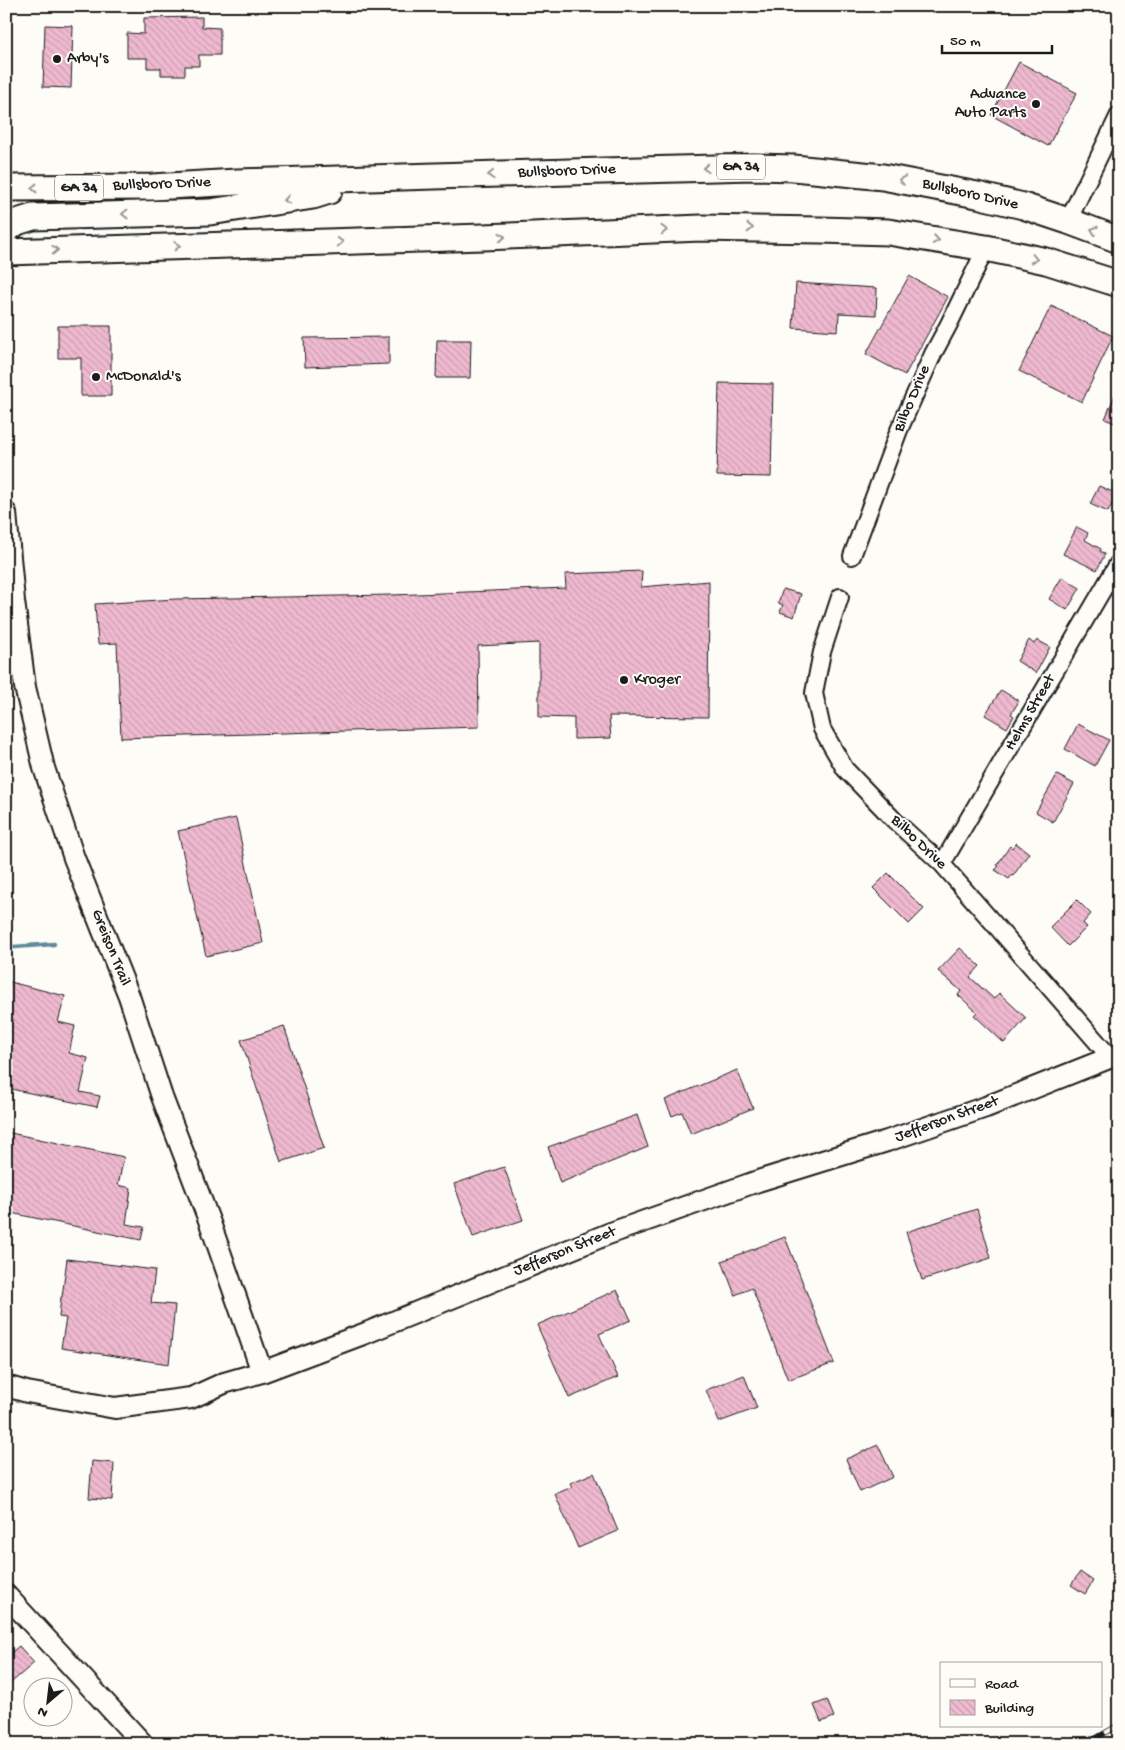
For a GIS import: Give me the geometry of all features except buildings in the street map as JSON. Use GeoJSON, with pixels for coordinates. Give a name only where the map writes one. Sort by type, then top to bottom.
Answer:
{"type":"FeatureCollection","features":[{"type":"Feature","properties":{"kind":"main road","name":"Bullsboro Drive"},"geometry":{"type":"LineString","coordinates":[[6,188],[152,187],[237,182],[723,168],[794,168],[883,177],[930,185],[1023,206],[1119,240]]}},
{"type":"Feature","properties":{"kind":"main road"},"geometry":{"type":"LineString","coordinates":[[6,230],[17,222],[33,217],[210,212],[313,196],[368,179]]}},
{"type":"Feature","properties":{"kind":"main road"},"geometry":{"type":"LineString","coordinates":[[6,252],[483,238],[702,228],[821,230],[888,232],[986,248],[1046,261],[1119,284]]}},
{"type":"Feature","properties":{"kind":"street"},"geometry":{"type":"LineString","coordinates":[[1068,221],[1119,115]]}},
{"type":"Feature","properties":{"kind":"street","name":"Bilbo Drive"},"geometry":{"type":"LineString","coordinates":[[852,556],[899,430],[932,354],[949,324],[986,248]]}},
{"type":"Feature","properties":{"kind":"street","name":"Greison Trail"},"geometry":{"type":"LineString","coordinates":[[6,513],[14,601],[25,687],[44,768],[74,858],[129,996],[162,1097],[210,1223],[262,1372]]}},
{"type":"Feature","properties":{"kind":"street","name":"Helms Street"},"geometry":{"type":"LineString","coordinates":[[942,864],[1119,562]]}},
{"type":"Feature","properties":{"kind":"street","name":"Bilbo Drive"},"geometry":{"type":"LineString","coordinates":[[840,597],[822,652],[814,693],[822,729],[845,769],[894,820],[942,864],[1114,1055]]}},
{"type":"Feature","properties":{"kind":"street","name":"Jefferson Street"},"geometry":{"type":"LineString","coordinates":[[6,1386],[27,1392],[115,1408],[191,1398],[224,1384],[262,1372],[366,1333],[608,1234],[758,1181],[887,1141],[986,1107],[1114,1055]]}},
{"type":"Feature","properties":{"kind":"street"},"geometry":{"type":"LineString","coordinates":[[6,1594],[143,1744]]}},
{"type":"Feature","properties":{"kind":"waterway"},"geometry":{"type":"LineString","coordinates":[[6,946],[54,944]]}},
{"type":"Feature","properties":{"kind":"railway"},"geometry":{"type":"LineString","coordinates":[[1086,1744],[1119,1725]]}},
{"type":"Feature","properties":{"kind":"railway"},"geometry":{"type":"LineString","coordinates":[[1104,1744],[1119,1736]]}},
{"type":"Feature","properties":{"kind":"place","name":"Arby's"},"geometry":{"type":"Point","coordinates":[57,59]}},
{"type":"Feature","properties":{"kind":"place","name":"Advance Auto Parts"},"geometry":{"type":"Point","coordinates":[1036,104]}},
{"type":"Feature","properties":{"kind":"place","name":"McDonald's"},"geometry":{"type":"Point","coordinates":[96,377]}},
{"type":"Feature","properties":{"kind":"place","name":"Kroger"},"geometry":{"type":"Point","coordinates":[624,680]}}]}
